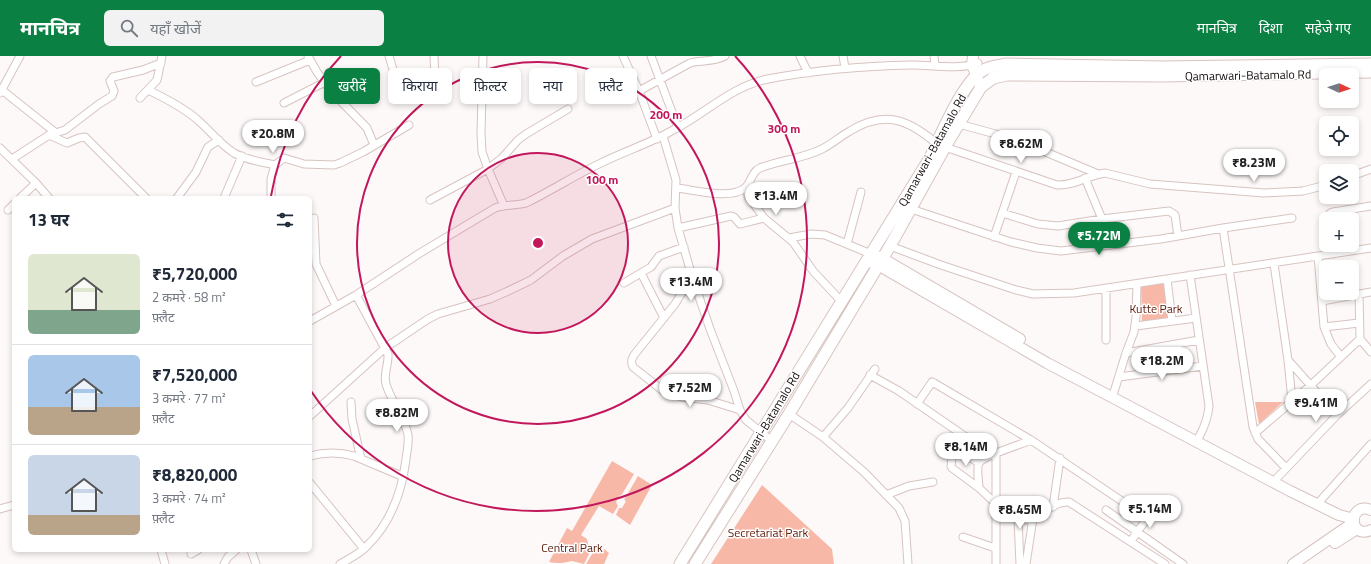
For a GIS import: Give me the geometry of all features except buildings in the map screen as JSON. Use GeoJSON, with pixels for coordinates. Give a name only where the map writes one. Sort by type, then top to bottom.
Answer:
{"type":"FeatureCollection","features":[{"type":"Feature","properties":{"kind":"main road","name":"Qamarwari-Batamalo Rd"},"geometry":{"type":"LineString","coordinates":[[695,564],[789,414],[912,209],[977,64],[992,66],[1006,64],[1162,68],[1371,64]]}},
{"type":"Feature","properties":{"kind":"main road"},"geometry":{"type":"LineString","coordinates":[[977,64],[985,84]]}},
{"type":"Feature","properties":{"kind":"main road","name":"Qamarwari-Batamalo Rd"},"geometry":{"type":"LineString","coordinates":[[680,564],[926,164],[959,125],[985,84],[993,78],[1007,76],[1176,76],[1371,72]]}},
{"type":"Feature","properties":{"kind":"main road"},"geometry":{"type":"LineString","coordinates":[[869,257],[880,261],[1050,358],[1320,501],[1355,521],[1364,532],[1371,530]]}},
{"type":"Feature","properties":{"kind":"main road"},"geometry":{"type":"LineString","coordinates":[[880,261],[1047,363],[1290,492],[1339,516],[1355,521]]}},
{"type":"Feature","properties":{"kind":"main road"},"geometry":{"type":"LineString","coordinates":[[1304,564],[1355,521],[1358,511],[1366,508],[1371,510]]}},
{"type":"Feature","properties":{"kind":"main road"},"geometry":{"type":"LineString","coordinates":[[1293,564],[1355,521]]}},
{"type":"Feature","properties":{"kind":"street"},"geometry":{"type":"LineString","coordinates":[[20,56],[1,91],[52,134],[68,143],[85,137],[144,196]]}},
{"type":"Feature","properties":{"kind":"street"},"geometry":{"type":"LineString","coordinates":[[389,56],[393,68]]}},
{"type":"Feature","properties":{"kind":"street"},"geometry":{"type":"LineString","coordinates":[[434,56],[435,68]]}},
{"type":"Feature","properties":{"kind":"street"},"geometry":{"type":"LineString","coordinates":[[483,56],[482,152],[504,206]]}},
{"type":"Feature","properties":{"kind":"street"},"geometry":{"type":"LineString","coordinates":[[622,56],[675,172],[677,188],[675,208],[678,228],[692,276],[740,410],[746,420],[772,441]]}},
{"type":"Feature","properties":{"kind":"street"},"geometry":{"type":"LineString","coordinates":[[651,56],[678,128]]}},
{"type":"Feature","properties":{"kind":"street"},"geometry":{"type":"LineString","coordinates":[[639,91],[660,81],[690,63],[715,60],[725,56]]}},
{"type":"Feature","properties":{"kind":"street"},"geometry":{"type":"LineString","coordinates":[[800,56],[808,73]]}},
{"type":"Feature","properties":{"kind":"street"},"geometry":{"type":"LineString","coordinates":[[843,56],[845,68]]}},
{"type":"Feature","properties":{"kind":"street"},"geometry":{"type":"LineString","coordinates":[[934,56],[935,66]]}},
{"type":"Feature","properties":{"kind":"street"},"geometry":{"type":"LineString","coordinates":[[256,82],[309,58],[324,80]]}},
{"type":"Feature","properties":{"kind":"street"},"geometry":{"type":"LineString","coordinates":[[140,98],[157,80],[162,60]]}},
{"type":"Feature","properties":{"kind":"street"},"geometry":{"type":"LineString","coordinates":[[12,158],[52,134],[65,130],[112,96],[114,91],[110,81],[113,77],[143,70],[162,60]]}},
{"type":"Feature","properties":{"kind":"street"},"geometry":{"type":"LineString","coordinates":[[312,320],[356,295],[420,253],[495,208],[526,203],[601,162],[660,138],[728,95],[753,83],[767,79],[845,68],[977,64]]}},
{"type":"Feature","properties":{"kind":"street"},"geometry":{"type":"LineString","coordinates":[[284,103],[324,83]]}},
{"type":"Feature","properties":{"kind":"street"},"geometry":{"type":"LineString","coordinates":[[148,90],[190,114],[229,149],[242,156],[276,165]]}},
{"type":"Feature","properties":{"kind":"street"},"geometry":{"type":"LineString","coordinates":[[345,104],[367,128],[374,145]]}},
{"type":"Feature","properties":{"kind":"street"},"geometry":{"type":"LineString","coordinates":[[430,200],[488,169],[502,158],[522,137],[568,109]]}},
{"type":"Feature","properties":{"kind":"street"},"geometry":{"type":"LineString","coordinates":[[677,188],[725,194],[742,190],[747,186],[753,174],[760,168],[822,149],[866,122],[876,120],[889,120],[914,126],[941,146],[1057,185],[1065,185],[1098,174],[1112,174],[1137,182],[1150,184],[1264,193],[1303,191],[1319,187]]}},
{"type":"Feature","properties":{"kind":"street"},"geometry":{"type":"LineString","coordinates":[[272,196],[272,179],[276,165],[284,158],[304,164],[340,163],[409,125]]}},
{"type":"Feature","properties":{"kind":"street"},"geometry":{"type":"LineString","coordinates":[[959,125],[1010,138],[1098,174]]}},
{"type":"Feature","properties":{"kind":"street"},"geometry":{"type":"LineString","coordinates":[[178,196],[196,172],[208,147],[219,140]]}},
{"type":"Feature","properties":{"kind":"street"},"geometry":{"type":"LineString","coordinates":[[0,148],[12,158],[47,196]]}},
{"type":"Feature","properties":{"kind":"street"},"geometry":{"type":"LineString","coordinates":[[225,196],[242,156]]}},
{"type":"Feature","properties":{"kind":"street"},"geometry":{"type":"LineString","coordinates":[[1359,173],[1371,169]]}},
{"type":"Feature","properties":{"kind":"street"},"geometry":{"type":"LineString","coordinates":[[994,236],[1016,172]]}},
{"type":"Feature","properties":{"kind":"street"},"geometry":{"type":"LineString","coordinates":[[1085,178],[1102,219]]}},
{"type":"Feature","properties":{"kind":"street"},"geometry":{"type":"LineString","coordinates":[[22,196],[36,183]]}},
{"type":"Feature","properties":{"kind":"street"},"geometry":{"type":"LineString","coordinates":[[747,186],[748,196],[764,218],[789,238],[813,271],[841,301]]}},
{"type":"Feature","properties":{"kind":"street"},"geometry":{"type":"LineString","coordinates":[[848,244],[861,192]]}},
{"type":"Feature","properties":{"kind":"street"},"geometry":{"type":"LineString","coordinates":[[8,210],[12,206]]}},
{"type":"Feature","properties":{"kind":"street"},"geometry":{"type":"LineString","coordinates":[[1333,212],[1371,206]]}},
{"type":"Feature","properties":{"kind":"street"},"geometry":{"type":"LineString","coordinates":[[312,414],[385,348],[417,326],[438,314],[490,299],[520,286],[531,280],[562,256],[592,239],[675,208]]}},
{"type":"Feature","properties":{"kind":"street"},"geometry":{"type":"LineString","coordinates":[[912,209],[994,236],[1037,248],[1061,251],[1178,236],[1292,218]]}},
{"type":"Feature","properties":{"kind":"street"},"geometry":{"type":"LineString","coordinates":[[1002,213],[1049,226],[1068,225],[1102,219],[1169,211],[1175,214],[1178,236]]}},
{"type":"Feature","properties":{"kind":"street"},"geometry":{"type":"LineString","coordinates":[[678,228],[731,216],[734,217],[740,224],[764,218]]}},
{"type":"Feature","properties":{"kind":"street"},"geometry":{"type":"LineString","coordinates":[[314,218],[316,264],[336,306]]}},
{"type":"Feature","properties":{"kind":"street"},"geometry":{"type":"LineString","coordinates":[[1223,228],[1252,426],[1258,439],[1286,468]]}},
{"type":"Feature","properties":{"kind":"street"},"geometry":{"type":"LineString","coordinates":[[789,238],[817,234],[825,235],[848,244],[869,257]]}},
{"type":"Feature","properties":{"kind":"street"},"geometry":{"type":"LineString","coordinates":[[890,246],[941,266],[1033,294],[1074,294],[1371,248]]}},
{"type":"Feature","properties":{"kind":"street"},"geometry":{"type":"LineString","coordinates":[[624,283],[651,267],[659,256],[684,247]]}},
{"type":"Feature","properties":{"kind":"street"},"geometry":{"type":"LineString","coordinates":[[1318,256],[1324,327],[1331,344],[1341,357]]}},
{"type":"Feature","properties":{"kind":"street"},"geometry":{"type":"LineString","coordinates":[[1274,264],[1288,360],[1292,401]]}},
{"type":"Feature","properties":{"kind":"street"},"geometry":{"type":"LineString","coordinates":[[641,273],[664,318]]}},
{"type":"Feature","properties":{"kind":"street"},"geometry":{"type":"LineString","coordinates":[[692,276],[679,298],[631,359],[631,363],[633,367],[656,386],[673,394],[682,397],[708,400],[740,410]]}},
{"type":"Feature","properties":{"kind":"street"},"geometry":{"type":"LineString","coordinates":[[1190,276],[1209,406],[1205,427],[1199,437]]}},
{"type":"Feature","properties":{"kind":"street"},"geometry":{"type":"LineString","coordinates":[[1167,279],[1172,321]]}},
{"type":"Feature","properties":{"kind":"street"},"geometry":{"type":"LineString","coordinates":[[1114,392],[1136,326],[1136,284]]}},
{"type":"Feature","properties":{"kind":"street"},"geometry":{"type":"LineString","coordinates":[[1106,289],[1106,340]]}},
{"type":"Feature","properties":{"kind":"street"},"geometry":{"type":"LineString","coordinates":[[1359,294],[1371,292]]}},
{"type":"Feature","properties":{"kind":"street"},"geometry":{"type":"LineString","coordinates":[[340,564],[364,549],[379,532],[398,497],[404,477],[408,451],[408,435],[386,384],[385,373],[388,354],[356,295]]}},
{"type":"Feature","properties":{"kind":"street"},"geometry":{"type":"LineString","coordinates":[[1322,301],[1327,300]]}},
{"type":"Feature","properties":{"kind":"street"},"geometry":{"type":"LineString","coordinates":[[1359,300],[1360,339],[1371,352]]}},
{"type":"Feature","properties":{"kind":"street"},"geometry":{"type":"LineString","coordinates":[[1136,326],[1196,318]]}},
{"type":"Feature","properties":{"kind":"street"},"geometry":{"type":"LineString","coordinates":[[1324,327],[1359,323]]}},
{"type":"Feature","properties":{"kind":"street"},"geometry":{"type":"LineString","coordinates":[[1255,433],[1310,386],[1360,339]]}},
{"type":"Feature","properties":{"kind":"street"},"geometry":{"type":"LineString","coordinates":[[1126,353],[1199,340]]}},
{"type":"Feature","properties":{"kind":"street"},"geometry":{"type":"LineString","coordinates":[[1288,360],[1337,415]]}},
{"type":"Feature","properties":{"kind":"street"},"geometry":{"type":"LineString","coordinates":[[1119,377],[1203,366]]}},
{"type":"Feature","properties":{"kind":"street"},"geometry":{"type":"LineString","coordinates":[[823,437],[848,408],[872,372],[994,454]]}},
{"type":"Feature","properties":{"kind":"street"},"geometry":{"type":"LineString","coordinates":[[918,404],[932,382],[1060,458],[1144,516],[1145,521],[1131,541]]}},
{"type":"Feature","properties":{"kind":"street"},"geometry":{"type":"LineString","coordinates":[[1277,478],[1337,415],[1371,384]]}},
{"type":"Feature","properties":{"kind":"street"},"geometry":{"type":"LineString","coordinates":[[351,402],[352,418],[361,459]]}},
{"type":"Feature","properties":{"kind":"street"},"geometry":{"type":"LineString","coordinates":[[789,414],[823,437],[864,472],[899,508],[905,521],[908,564]]}},
{"type":"Feature","properties":{"kind":"street"},"geometry":{"type":"LineString","coordinates":[[979,488],[979,463],[983,459],[1032,440]]}},
{"type":"Feature","properties":{"kind":"street"},"geometry":{"type":"LineString","coordinates":[[1320,501],[1371,444]]}},
{"type":"Feature","properties":{"kind":"street"},"geometry":{"type":"LineString","coordinates":[[979,463],[956,448],[953,449],[952,468],[979,488],[995,503],[1018,519],[1022,520],[1033,518],[1066,502],[1073,504],[1165,564]]}},
{"type":"Feature","properties":{"kind":"street"},"geometry":{"type":"LineString","coordinates":[[312,456],[338,452],[354,456],[404,477]]}},
{"type":"Feature","properties":{"kind":"street"},"geometry":{"type":"LineString","coordinates":[[994,454],[996,564]]}},
{"type":"Feature","properties":{"kind":"street"},"geometry":{"type":"LineString","coordinates":[[1053,507],[1060,458]]}},
{"type":"Feature","properties":{"kind":"street"},"geometry":{"type":"LineString","coordinates":[[886,494],[909,486],[933,482]]}},
{"type":"Feature","properties":{"kind":"street"},"geometry":{"type":"LineString","coordinates":[[312,485],[364,549]]}},
{"type":"Feature","properties":{"kind":"street"},"geometry":{"type":"LineString","coordinates":[[0,509],[12,506]]}},
{"type":"Feature","properties":{"kind":"street"},"geometry":{"type":"LineString","coordinates":[[1106,510],[1183,564]]}},
{"type":"Feature","properties":{"kind":"street"},"geometry":{"type":"LineString","coordinates":[[1020,563],[1033,518]]}},
{"type":"Feature","properties":{"kind":"street"},"geometry":{"type":"LineString","coordinates":[[1018,519],[1020,563]]}},
{"type":"Feature","properties":{"kind":"street"},"geometry":{"type":"LineString","coordinates":[[963,537],[996,548]]}},
{"type":"Feature","properties":{"kind":"street"},"geometry":{"type":"LineString","coordinates":[[162,552],[165,564]]}},
{"type":"Feature","properties":{"kind":"street"},"geometry":{"type":"LineString","coordinates":[[190,554],[194,552]]}},
{"type":"Feature","properties":{"kind":"street"},"geometry":{"type":"LineString","coordinates":[[224,564],[228,557],[234,552]]}},
{"type":"Feature","properties":{"kind":"street"},"geometry":{"type":"LineString","coordinates":[[253,552],[256,564]]}},
{"type":"Feature","properties":{"kind":"green space","name":"Kutte Park"},"geometry":{"type":"Polygon","coordinates":[[[1167,279],[1172,321],[1142,325],[1141,283],[1167,279]]]}},
{"type":"Feature","properties":{"kind":"green space"},"geometry":{"type":"Polygon","coordinates":[[[1255,402],[1283,402],[1259,424],[1255,402]]]}},
{"type":"Feature","properties":{"kind":"green space","name":"Central Park"},"geometry":{"type":"Polygon","coordinates":[[[612,461],[634,474],[616,502],[618,506],[613,514],[599,506],[581,535],[587,539],[588,544],[593,547],[584,564],[572,561],[560,563],[549,562],[567,528],[572,531],[612,461]]]}},
{"type":"Feature","properties":{"kind":"green space","name":"Central Park"},"geometry":{"type":"Polygon","coordinates":[[[638,476],[652,485],[630,525],[616,515],[619,508],[622,508],[626,501],[624,500],[638,476]]]}},
{"type":"Feature","properties":{"kind":"green space","name":"Secretariat Park"},"geometry":{"type":"Polygon","coordinates":[[[762,485],[832,549],[834,564],[711,564],[762,485]]]}},
{"type":"Feature","properties":{"kind":"green space","name":"Central Park"},"geometry":{"type":"Polygon","coordinates":[[[595,549],[603,551],[604,549],[609,553],[604,564],[586,564],[595,549]]]}}]}
